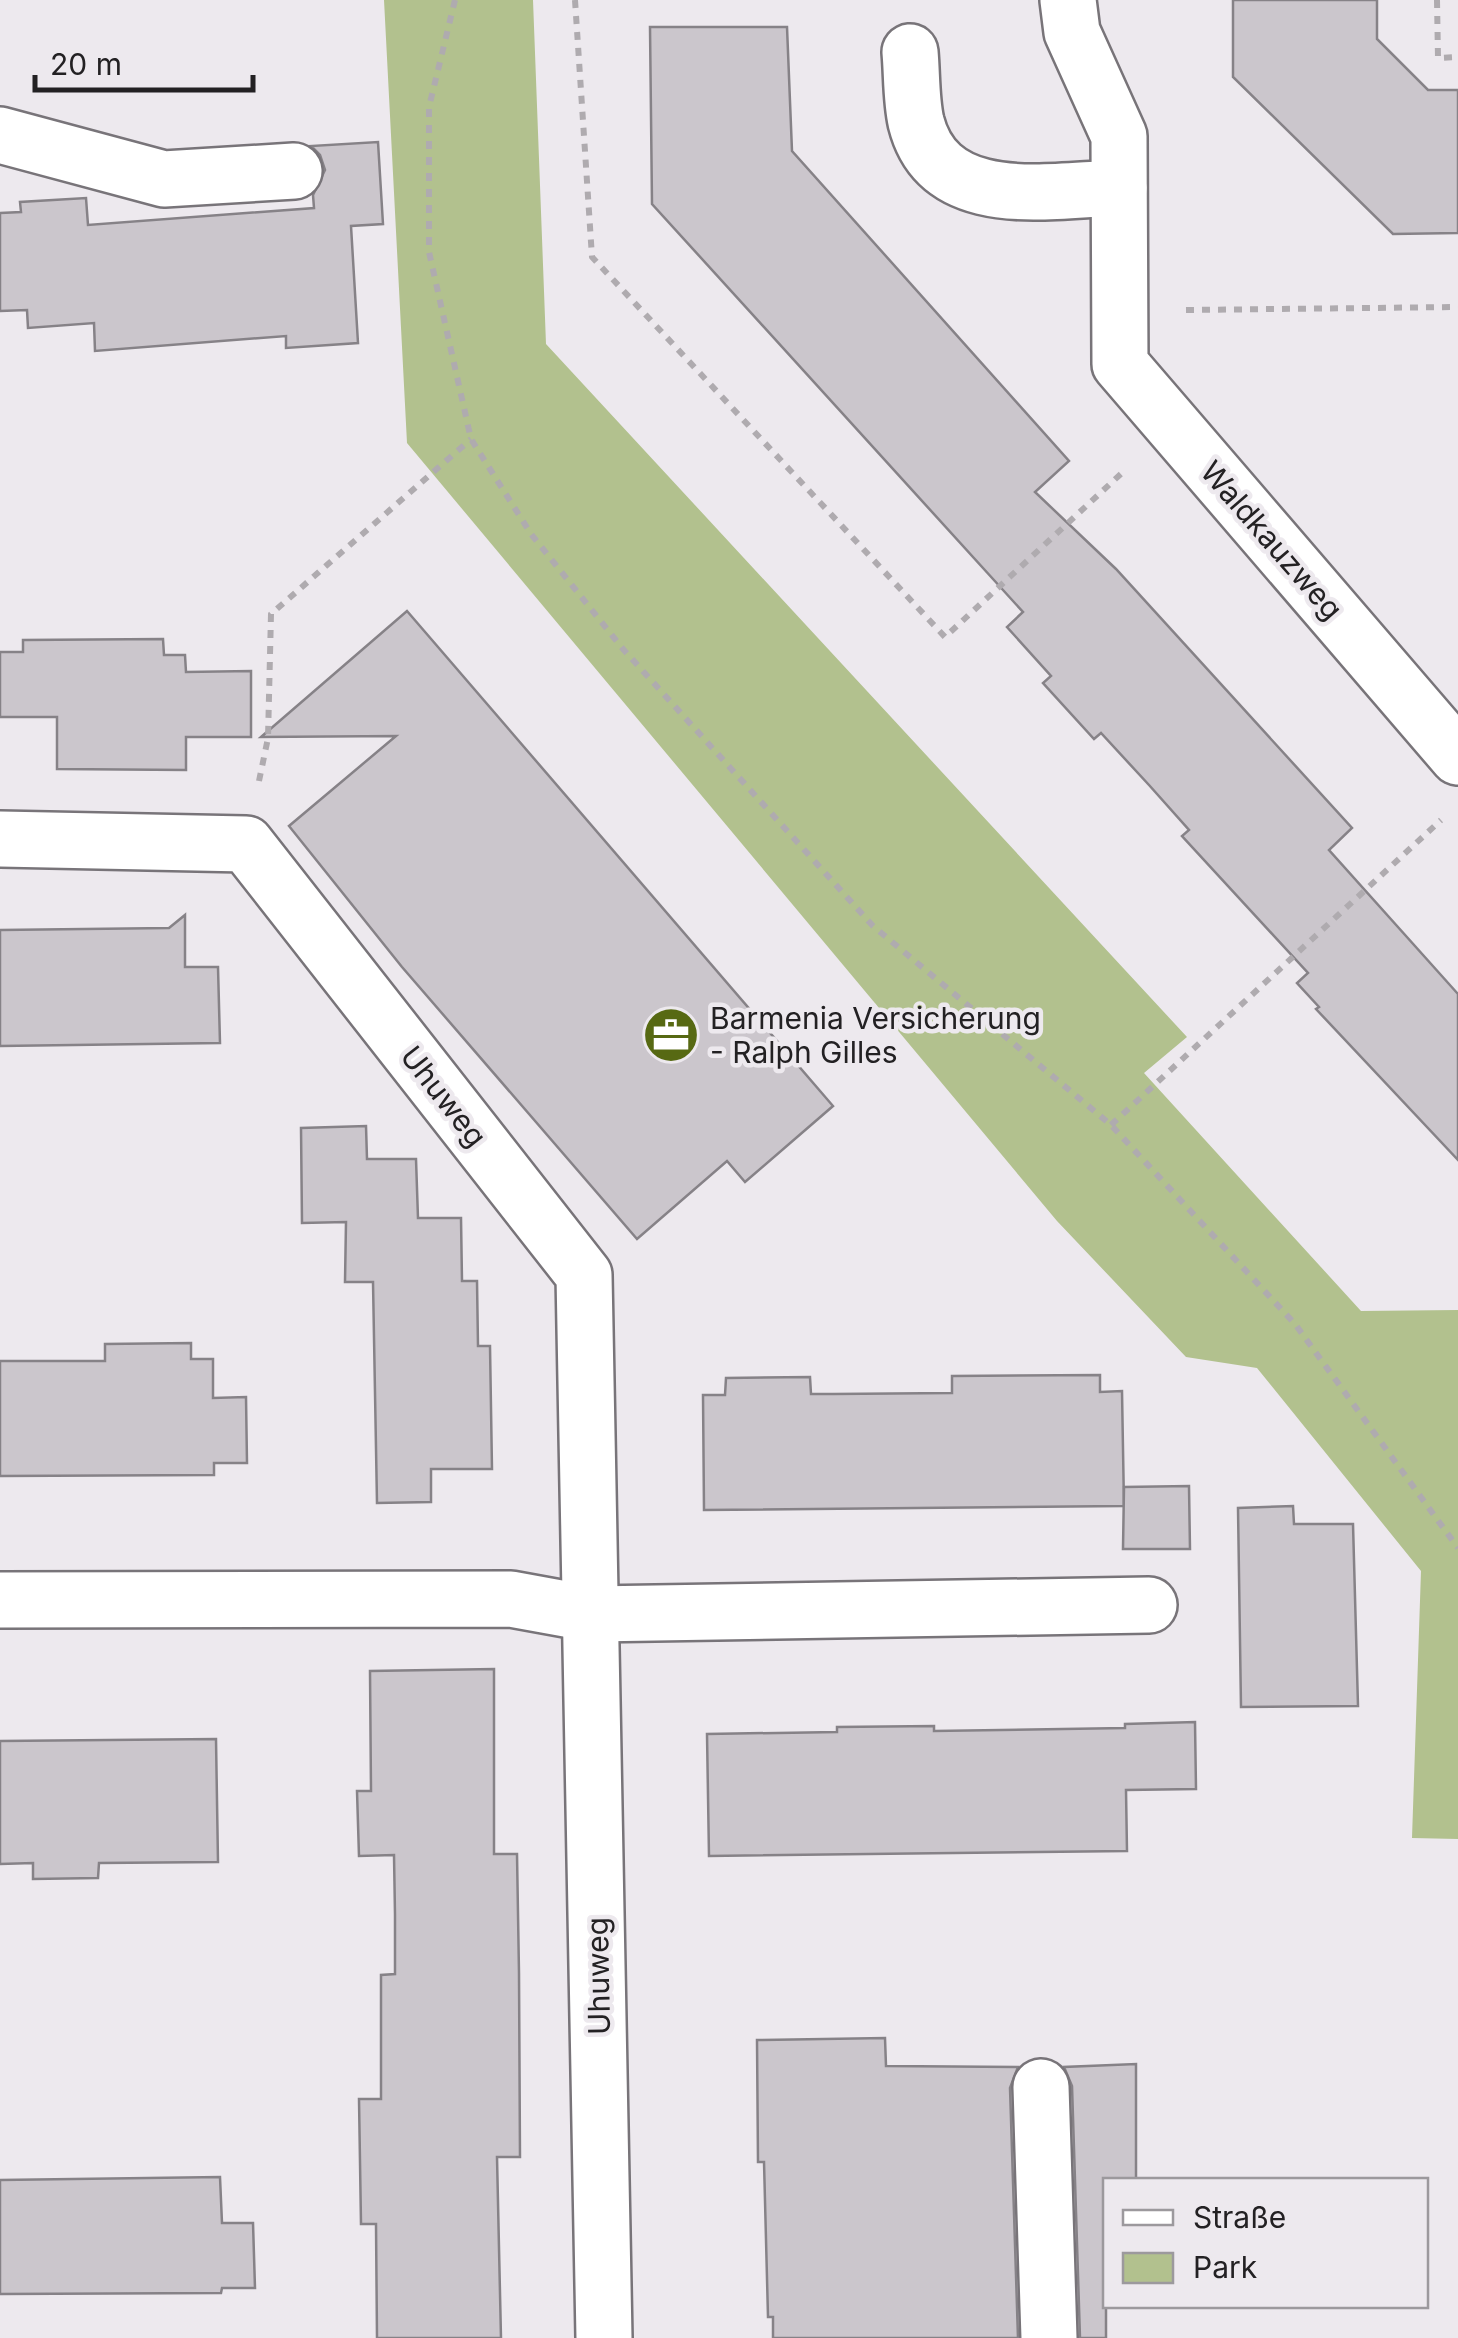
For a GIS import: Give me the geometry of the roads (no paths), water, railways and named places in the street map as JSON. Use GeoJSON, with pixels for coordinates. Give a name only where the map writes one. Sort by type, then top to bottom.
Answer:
{"type":"FeatureCollection","features":[{"type":"Feature","properties":{"kind":"street","name":"Waldkauzweg"},"geometry":{"type":"LineString","coordinates":[[1068,0],[1072,32],[1119,136],[1120,364],[1458,756]]}},
{"type":"Feature","properties":{"kind":"street"},"geometry":{"type":"LineString","coordinates":[[910,52],[916,122],[930,156],[957,180],[994,192],[1119,188]]}},
{"type":"Feature","properties":{"kind":"street"},"geometry":{"type":"LineString","coordinates":[[0,135],[164,179],[294,171]]}},
{"type":"Feature","properties":{"kind":"street","name":"Uhuweg"},"geometry":{"type":"LineString","coordinates":[[0,839],[246,844],[584,1275],[604,2338]]}},
{"type":"Feature","properties":{"kind":"street"},"geometry":{"type":"LineString","coordinates":[[0,1600],[512,1599],[592,1614],[1149,1605]]}},
{"type":"Feature","properties":{"kind":"street"},"geometry":{"type":"LineString","coordinates":[[1041,2087],[1049,2338]]}},
{"type":"Feature","properties":{"kind":"place","name":"Barmenia Versicherung - Ralph Gilles"},"geometry":{"type":"Point","coordinates":[671,1035]}}]}
